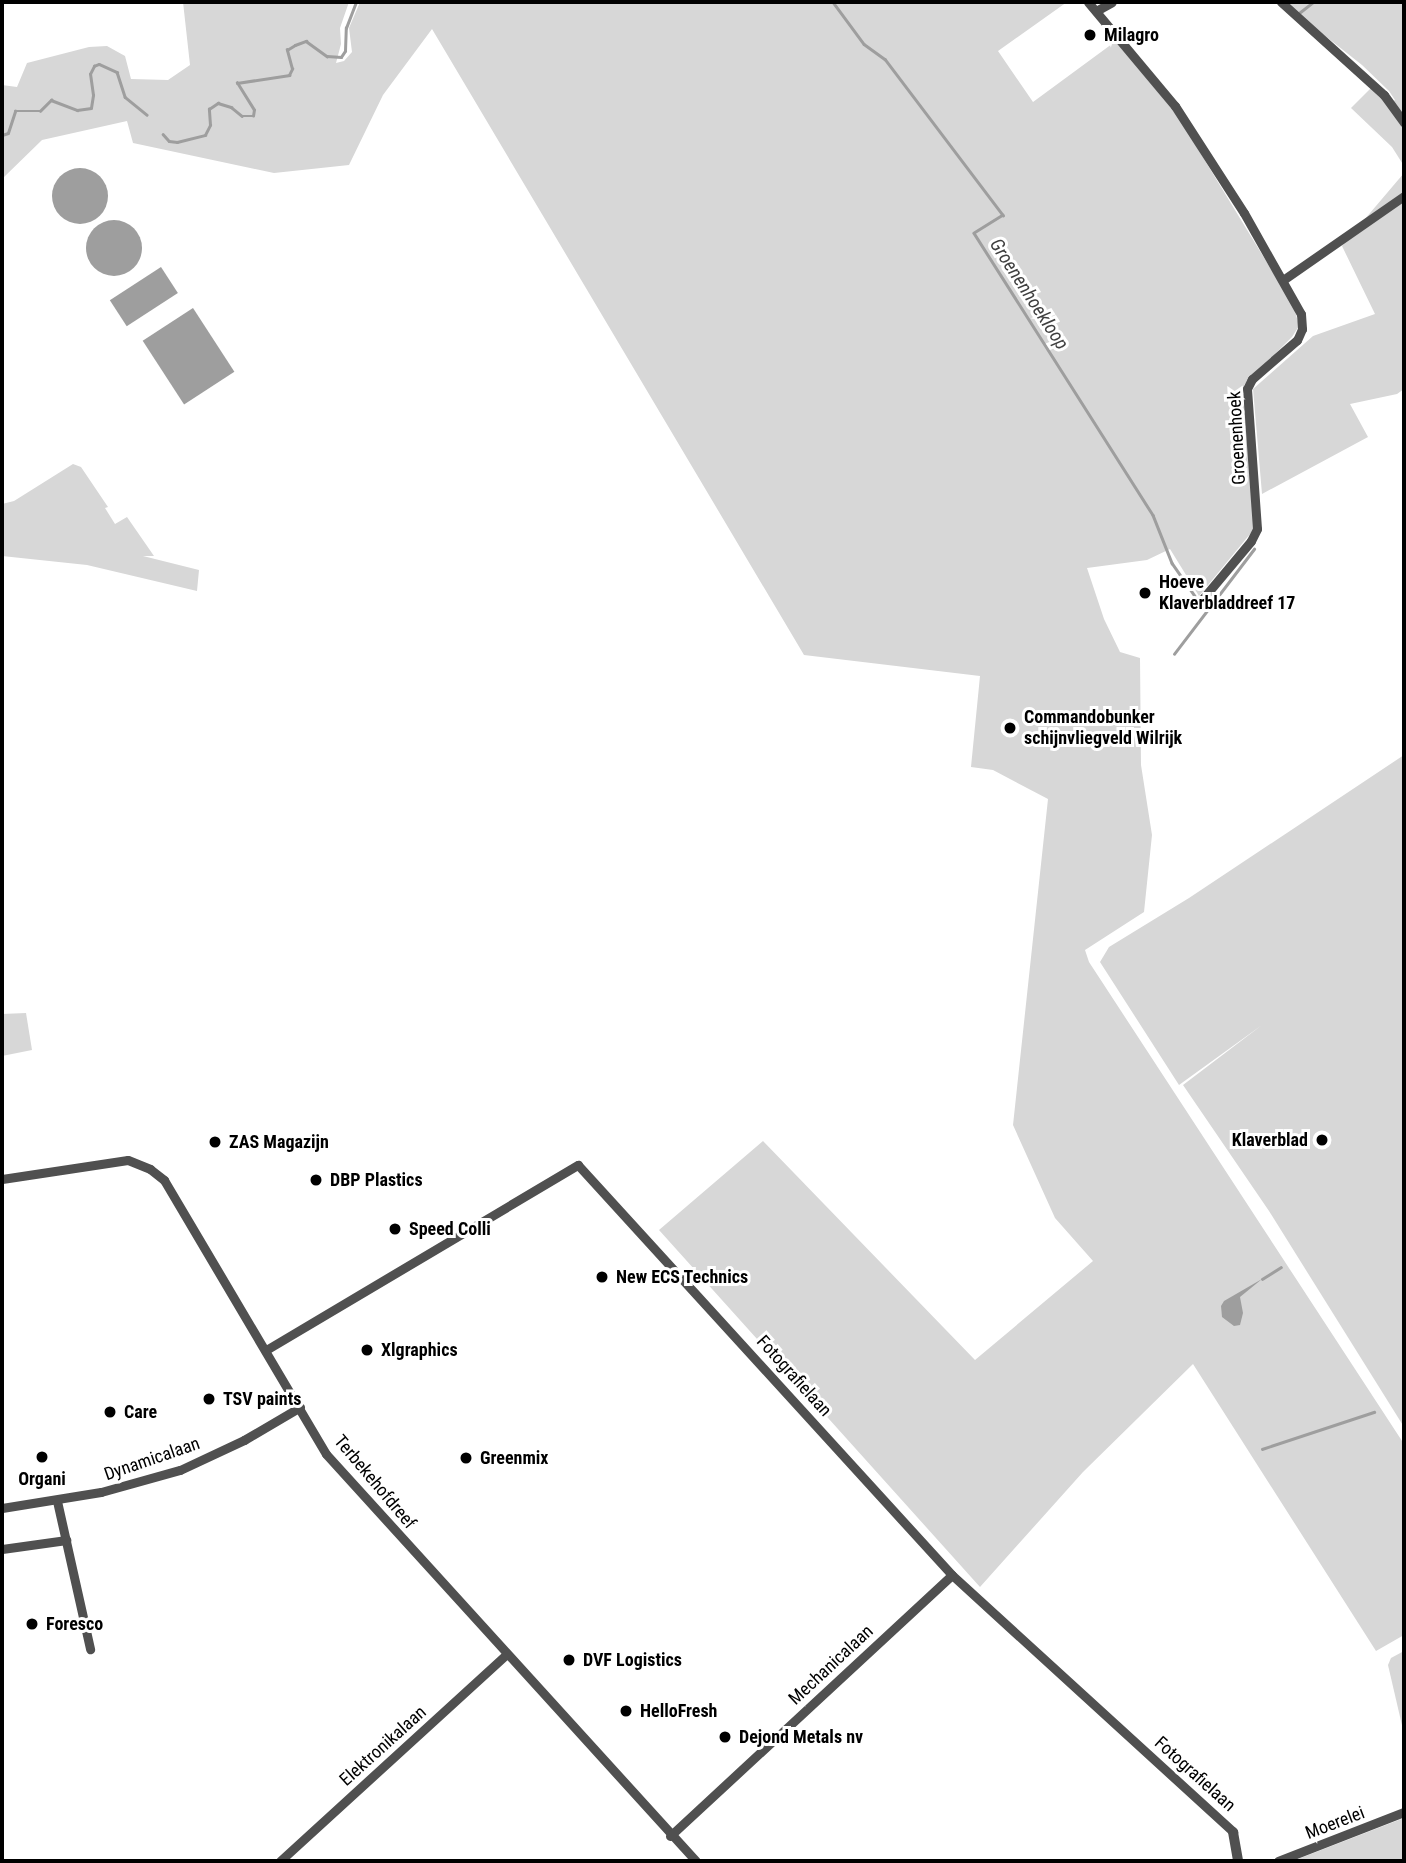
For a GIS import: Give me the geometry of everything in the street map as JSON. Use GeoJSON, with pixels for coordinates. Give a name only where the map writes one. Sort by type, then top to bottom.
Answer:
{"type":"FeatureCollection","features":[{"type":"Feature","properties":{"kind":"street","name":"Groenenhoek"},"geometry":{"type":"LineString","coordinates":[[1088,2],[1175,106],[1283,280],[1301,314],[1302,329],[1297,340],[1252,379],[1247,389],[1257,529],[1251,541],[1200,602]]}},
{"type":"Feature","properties":{"kind":"street"},"geometry":{"type":"LineString","coordinates":[[1096,11],[1112,2]]}},
{"type":"Feature","properties":{"kind":"street"},"geometry":{"type":"LineString","coordinates":[[1281,2],[1379,90],[1404,123]]}},
{"type":"Feature","properties":{"kind":"street"},"geometry":{"type":"LineString","coordinates":[[1283,280],[1404,196]]}},
{"type":"Feature","properties":{"kind":"street","name":"Terbekehofdreef"},"geometry":{"type":"LineString","coordinates":[[2,1179],[128,1160],[150,1169],[173,1193],[326,1454],[670,1836],[696,1861]]}},
{"type":"Feature","properties":{"kind":"street","name":"Fotografielaan"},"geometry":{"type":"LineString","coordinates":[[266,1350],[578,1166],[953,1575],[1233,1832],[1238,1861]]}},
{"type":"Feature","properties":{"kind":"street","name":"Dynamicalaan"},"geometry":{"type":"LineString","coordinates":[[2,1508],[57,1501],[135,1484],[180,1470],[244,1440],[300,1407]]}},
{"type":"Feature","properties":{"kind":"street"},"geometry":{"type":"LineString","coordinates":[[57,1501],[90,1649]]}},
{"type":"Feature","properties":{"kind":"street"},"geometry":{"type":"LineString","coordinates":[[2,1549],[66,1540]]}},
{"type":"Feature","properties":{"kind":"street","name":"Mechanicalaan"},"geometry":{"type":"LineString","coordinates":[[670,1836],[953,1575]]}},
{"type":"Feature","properties":{"kind":"street","name":"Elektronikalaan"},"geometry":{"type":"LineString","coordinates":[[280,1861],[507,1654]]}},
{"type":"Feature","properties":{"kind":"street","name":"Moerelei"},"geometry":{"type":"LineString","coordinates":[[1278,1861],[1404,1812]]}},
{"type":"Feature","properties":{"kind":"shaded area"},"geometry":{"type":"Polygon","coordinates":[[[183,2],[349,2],[340,28],[341,44],[336,63],[344,61],[352,52],[349,28],[360,2],[1067,2],[998,51],[1033,102],[1116,41],[1179,118],[1294,307],[1299,326],[1292,337],[1244,385],[1255,528],[1199,596],[1170,549],[1147,560],[1087,568],[1104,619],[1120,652],[1140,658],[1141,765],[1152,835],[1144,912],[1085,950],[1089,962],[1404,1444],[1404,1635],[1376,1651],[1193,1364],[1083,1472],[980,1587],[659,1230],[763,1141],[975,1360],[1093,1261],[1055,1218],[1013,1125],[1048,799],[993,770],[971,767],[980,676],[804,655],[432,29],[383,95],[349,165],[274,173],[133,143],[127,121],[42,140],[2,179],[2,85],[17,87],[27,63],[89,47],[107,46],[125,56],[131,79],[168,80],[190,65],[183,2]]]}},
{"type":"Feature","properties":{"kind":"shaded area"},"geometry":{"type":"Polygon","coordinates":[[[1287,2],[1404,2],[1404,166],[1392,147],[1351,108],[1374,85],[1390,103],[1395,100],[1389,91],[1287,2]]]}},
{"type":"Feature","properties":{"kind":"shaded area"},"geometry":{"type":"Polygon","coordinates":[[[80,168],[91,170],[100,176],[106,185],[106,207],[100,216],[91,222],[80,224],[69,222],[60,216],[54,207],[52,196],[54,185],[60,176],[69,170],[80,168]]]}},
{"type":"Feature","properties":{"kind":"shaded area"},"geometry":{"type":"Polygon","coordinates":[[[1404,173],[1404,389],[1397,394],[1350,404],[1368,437],[1262,494],[1253,389],[1313,336],[1375,314],[1342,246],[1404,173]]]}},
{"type":"Feature","properties":{"kind":"shaded area"},"geometry":{"type":"Polygon","coordinates":[[[114,220],[125,222],[134,228],[140,237],[140,259],[134,268],[125,274],[114,276],[103,274],[94,268],[88,259],[86,248],[88,237],[94,228],[103,222],[114,220]]]}},
{"type":"Feature","properties":{"kind":"shaded area"},"geometry":{"type":"Polygon","coordinates":[[[161,267],[178,293],[127,326],[110,300],[161,267]]]}},
{"type":"Feature","properties":{"kind":"shaded area"},"geometry":{"type":"Polygon","coordinates":[[[193,308],[234,372],[184,404],[143,341],[193,308]]]}},
{"type":"Feature","properties":{"kind":"shaded area"},"geometry":{"type":"Polygon","coordinates":[[[73,464],[81,467],[108,507],[105,508],[115,524],[127,517],[154,556],[143,556],[199,570],[197,591],[87,565],[2,556],[2,504],[14,501],[73,464]]]}},
{"type":"Feature","properties":{"kind":"shaded area"},"geometry":{"type":"Polygon","coordinates":[[[1404,755],[1404,1427],[1269,1211],[1183,1085],[1262,1025],[1179,1085],[1100,962],[1109,947],[1189,898],[1404,755]]]}},
{"type":"Feature","properties":{"kind":"shaded area"},"geometry":{"type":"Polygon","coordinates":[[[26,1013],[32,1050],[2,1056],[2,1014],[26,1013]]]}},
{"type":"Feature","properties":{"kind":"shaded area"},"geometry":{"type":"Polygon","coordinates":[[[1262,1279],[1240,1297],[1243,1313],[1240,1325],[1234,1326],[1222,1317],[1221,1306],[1224,1301],[1262,1279]]]}},
{"type":"Feature","properties":{"kind":"shaded area"},"geometry":{"type":"Polygon","coordinates":[[[1404,1651],[1404,1734],[1388,1665],[1391,1658],[1404,1651]]]}},
{"type":"Feature","properties":{"kind":"shaded area"},"geometry":{"type":"Polygon","coordinates":[[[1404,1818],[1404,1861],[1292,1861],[1298,1859],[1404,1818]]]}},
{"type":"Feature","properties":{"kind":"waterway"},"geometry":{"type":"LineString","coordinates":[[163,134],[169,141],[177,142],[205,135],[210,125],[209,109],[218,103],[231,107],[242,116],[253,116],[254,110],[237,83],[289,75],[292,69],[287,50],[295,45],[306,41],[327,56],[341,57],[345,51],[346,28],[356,2]]}},
{"type":"Feature","properties":{"kind":"waterway","name":"Groenenhoekloop"},"geometry":{"type":"LineString","coordinates":[[833,2],[864,44],[885,59],[1003,215],[974,233],[1153,515],[1172,563],[1197,599]]}},
{"type":"Feature","properties":{"kind":"waterway"},"geometry":{"type":"LineString","coordinates":[[1299,13],[1313,2]]}},
{"type":"Feature","properties":{"kind":"waterway"},"geometry":{"type":"LineString","coordinates":[[2,135],[8,133],[15,111],[40,111],[51,100],[77,110],[91,108],[93,95],[90,74],[94,66],[99,64],[117,72],[125,97],[147,115]]}},
{"type":"Feature","properties":{"kind":"waterway"},"geometry":{"type":"LineString","coordinates":[[1174,654],[1254,549]]}},
{"type":"Feature","properties":{"kind":"waterway"},"geometry":{"type":"LineString","coordinates":[[1262,1279],[1281,1267]]}},
{"type":"Feature","properties":{"kind":"waterway"},"geometry":{"type":"LineString","coordinates":[[1262,1449],[1374,1412]]}},
{"type":"Feature","properties":{"kind":"place","name":"Milagro"},"geometry":{"type":"Point","coordinates":[1090,35]}},
{"type":"Feature","properties":{"kind":"place","name":"Hoeve Klaverbladdreef 17"},"geometry":{"type":"Point","coordinates":[1145,593]}},
{"type":"Feature","properties":{"kind":"place","name":"Commandobunker schijnvliegveld Wilrijk"},"geometry":{"type":"Point","coordinates":[1010,728]}},
{"type":"Feature","properties":{"kind":"place","name":"Klaverblad"},"geometry":{"type":"Point","coordinates":[1322,1140]}},
{"type":"Feature","properties":{"kind":"place","name":"ZAS Magazijn"},"geometry":{"type":"Point","coordinates":[215,1142]}},
{"type":"Feature","properties":{"kind":"place","name":"DBP Plastics"},"geometry":{"type":"Point","coordinates":[316,1180]}},
{"type":"Feature","properties":{"kind":"place","name":"Speed Colli"},"geometry":{"type":"Point","coordinates":[395,1229]}},
{"type":"Feature","properties":{"kind":"place","name":"New ECS Technics"},"geometry":{"type":"Point","coordinates":[602,1277]}},
{"type":"Feature","properties":{"kind":"place","name":"Xlgraphics"},"geometry":{"type":"Point","coordinates":[367,1350]}},
{"type":"Feature","properties":{"kind":"place","name":"TSV paints"},"geometry":{"type":"Point","coordinates":[209,1399]}},
{"type":"Feature","properties":{"kind":"place","name":"Care"},"geometry":{"type":"Point","coordinates":[110,1412]}},
{"type":"Feature","properties":{"kind":"place","name":"Organi"},"geometry":{"type":"Point","coordinates":[42,1457]}},
{"type":"Feature","properties":{"kind":"place","name":"Greenmix"},"geometry":{"type":"Point","coordinates":[466,1458]}},
{"type":"Feature","properties":{"kind":"place","name":"Foresco"},"geometry":{"type":"Point","coordinates":[32,1624]}},
{"type":"Feature","properties":{"kind":"place","name":"DVF Logistics"},"geometry":{"type":"Point","coordinates":[569,1660]}},
{"type":"Feature","properties":{"kind":"place","name":"HelloFresh"},"geometry":{"type":"Point","coordinates":[626,1711]}},
{"type":"Feature","properties":{"kind":"place","name":"Dejond Metals nv"},"geometry":{"type":"Point","coordinates":[725,1737]}}]}
